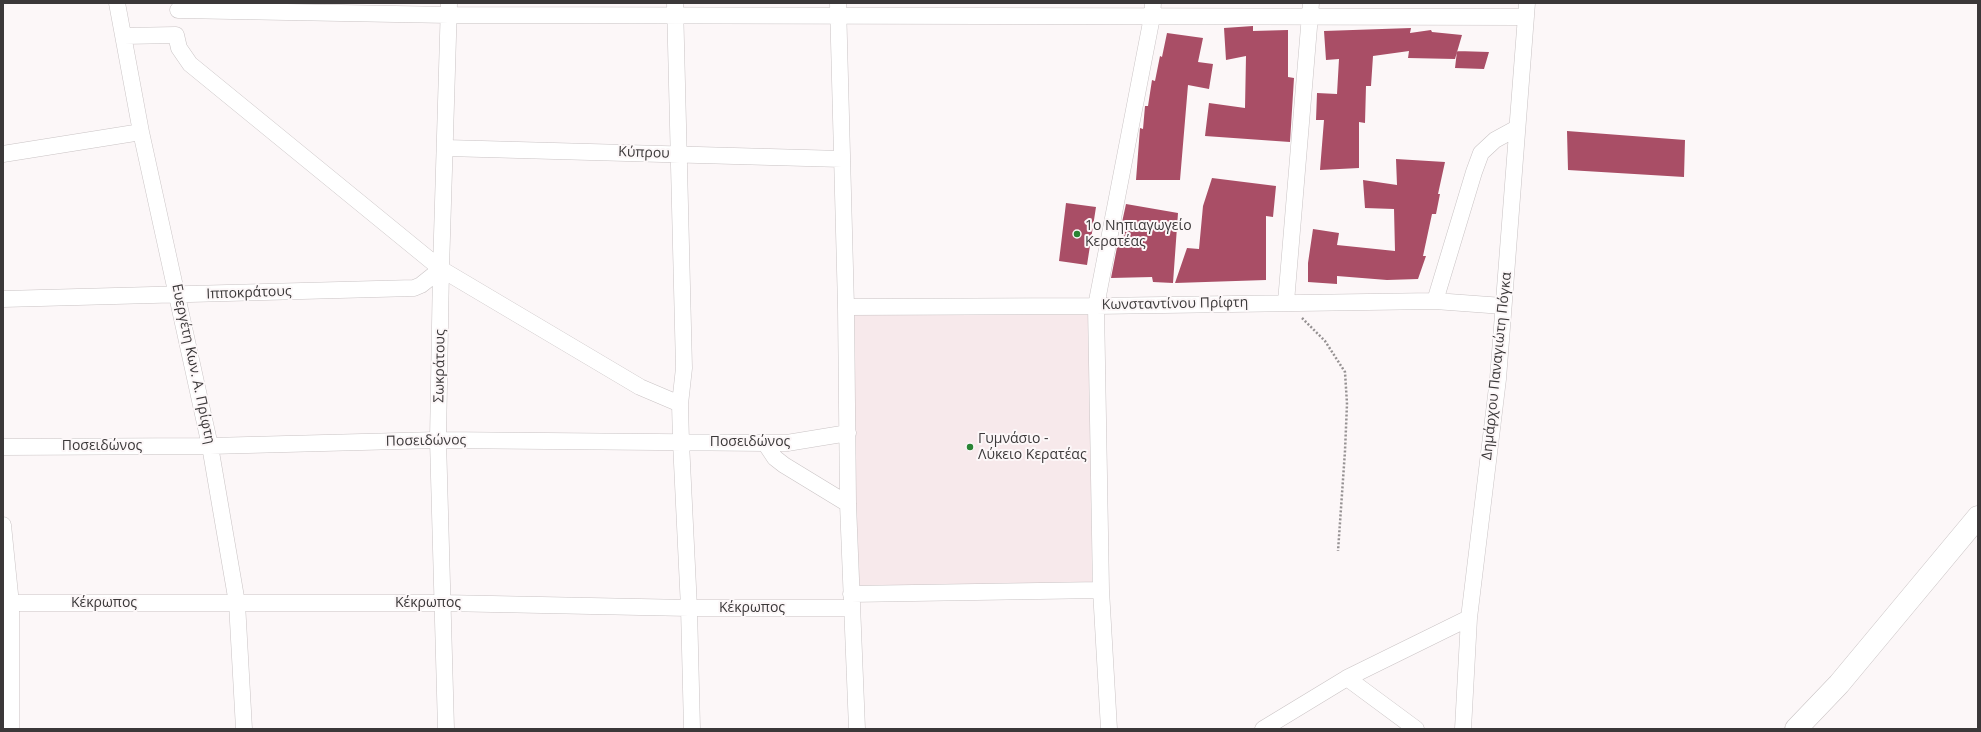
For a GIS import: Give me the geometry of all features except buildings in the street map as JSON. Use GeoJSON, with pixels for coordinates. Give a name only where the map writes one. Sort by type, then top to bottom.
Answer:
{"type":"FeatureCollection","features":[{"type":"Feature","properties":{"kind":"street","name":"Ευεργέτη Κων. Α. Πρίφτη"},"geometry":{"type":"LineString","coordinates":[[117,3],[141,132],[210,446],[237,603],[244,729]]}},
{"type":"Feature","properties":{"kind":"street"},"geometry":{"type":"LineString","coordinates":[[680,404],[640,387],[441,269],[190,64],[179,48],[176,35],[178,6],[449,9],[1527,10]]}},
{"type":"Feature","properties":{"kind":"street","name":"Σωκράτους"},"geometry":{"type":"LineString","coordinates":[[446,729],[438,440],[441,269],[446,148],[449,9]]}},
{"type":"Feature","properties":{"kind":"street"},"geometry":{"type":"LineString","coordinates":[[675,9],[684,368],[680,404],[689,608],[692,729]]}},
{"type":"Feature","properties":{"kind":"street"},"geometry":{"type":"LineString","coordinates":[[838,9],[846,306],[848,504],[857,729]]}},
{"type":"Feature","properties":{"kind":"street"},"geometry":{"type":"LineString","coordinates":[[1109,729],[1101,590],[1096,306],[1152,10]]}},
{"type":"Feature","properties":{"kind":"street"},"geometry":{"type":"LineString","coordinates":[[1286,302],[1310,10]]}},
{"type":"Feature","properties":{"kind":"street","name":"Δημάρχου Παναγιώτη Πόγκα"},"geometry":{"type":"LineString","coordinates":[[1463,729],[1469,618],[1498,379],[1527,10]]}},
{"type":"Feature","properties":{"kind":"street"},"geometry":{"type":"LineString","coordinates":[[124,36],[176,35]]}},
{"type":"Feature","properties":{"kind":"street"},"geometry":{"type":"LineString","coordinates":[[1435,301],[1481,153],[1495,140],[1518,128]]}},
{"type":"Feature","properties":{"kind":"street"},"geometry":{"type":"LineString","coordinates":[[3,154],[141,132]]}},
{"type":"Feature","properties":{"kind":"street","name":"Κύπρου"},"geometry":{"type":"LineString","coordinates":[[446,148],[842,159]]}},
{"type":"Feature","properties":{"kind":"street","name":"Ιπποκράτους"},"geometry":{"type":"LineString","coordinates":[[3,299],[414,288],[421,285],[441,269]]}},
{"type":"Feature","properties":{"kind":"street","name":"Κωνσταντίνου Πρίφτη"},"geometry":{"type":"LineString","coordinates":[[846,306],[1096,306],[1435,301],[1503,306]]}},
{"type":"Feature","properties":{"kind":"street","name":"Ποσειδώνος"},"geometry":{"type":"LineString","coordinates":[[3,447],[210,446],[438,440],[787,443],[848,433]]}},
{"type":"Feature","properties":{"kind":"street"},"geometry":{"type":"LineString","coordinates":[[765,443],[775,458],[784,465],[848,504]]}},
{"type":"Feature","properties":{"kind":"street"},"geometry":{"type":"LineString","coordinates":[[1796,729],[1839,684],[1978,517]]}},
{"type":"Feature","properties":{"kind":"street"},"geometry":{"type":"LineString","coordinates":[[3,525],[11,729]]}},
{"type":"Feature","properties":{"kind":"street","name":"Κέκρωπος"},"geometry":{"type":"LineString","coordinates":[[7,604],[443,603],[689,608],[1101,590]]}},
{"type":"Feature","properties":{"kind":"street"},"geometry":{"type":"LineString","coordinates":[[1263,729],[1347,678],[1469,618]]}},
{"type":"Feature","properties":{"kind":"street"},"geometry":{"type":"LineString","coordinates":[[1347,678],[1416,729]]}},
{"type":"Feature","properties":{"kind":"path"},"geometry":{"type":"LineString","coordinates":[[1286,302],[1325,340],[1345,372],[1347,404],[1338,552]]}},
{"type":"Feature","properties":{"kind":"shaded area","name":"Γυμνάσιο - Λύκειο Κερατέας"},"geometry":{"type":"Polygon","coordinates":[[[1091,305],[1092,586],[853,592],[843,309],[1091,305]]]}},
{"type":"Feature","properties":{"kind":"place","name":"1ο Νηπιαγωγείο Κερατέας"},"geometry":{"type":"Point","coordinates":[1077,234]}},
{"type":"Feature","properties":{"kind":"place","name":"Γυμνάσιο - Λύκειο Κερατέας"},"geometry":{"type":"Point","coordinates":[970,447]}}]}
